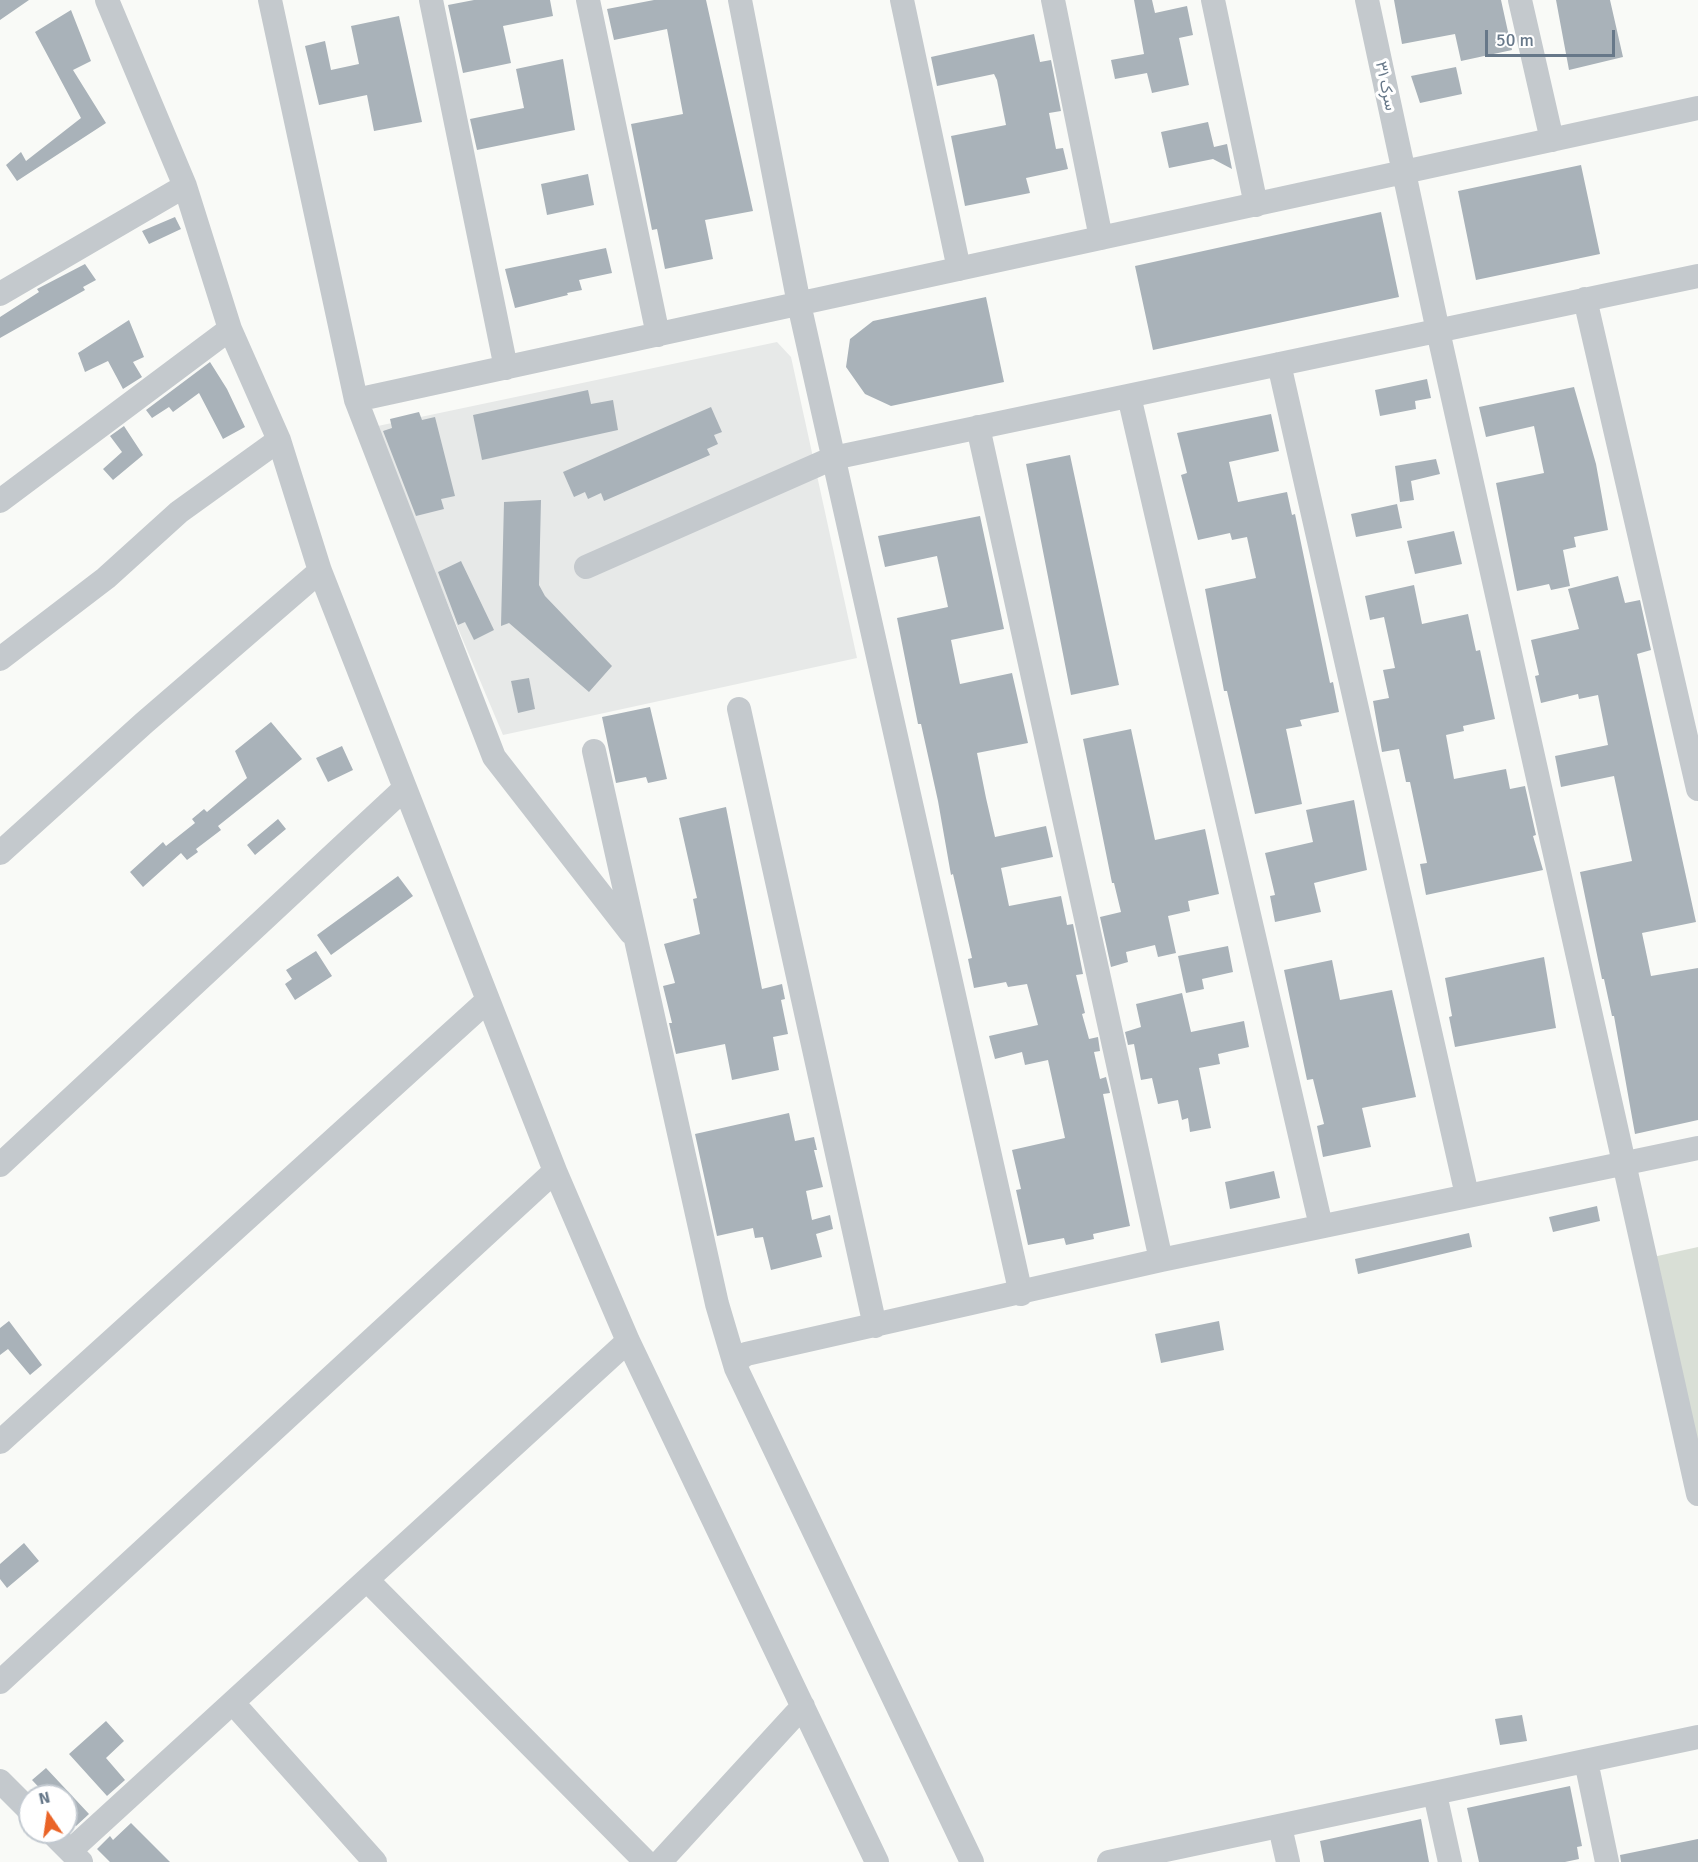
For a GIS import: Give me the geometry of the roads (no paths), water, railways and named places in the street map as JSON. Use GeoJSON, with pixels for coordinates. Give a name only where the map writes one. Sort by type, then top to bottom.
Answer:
{"type":"FeatureCollection","features":[{"type":"Feature","properties":{"kind":"street"},"geometry":{"type":"LineString","coordinates":[[107,0],[185,186],[230,329],[279,440],[321,571],[555,1172],[628,1341],[877,1862]]}},
{"type":"Feature","properties":{"kind":"street"},"geometry":{"type":"LineString","coordinates":[[270,0],[356,400],[494,757],[636,940]]}},
{"type":"Feature","properties":{"kind":"street"},"geometry":{"type":"LineString","coordinates":[[431,0],[506,368]]}},
{"type":"Feature","properties":{"kind":"street"},"geometry":{"type":"LineString","coordinates":[[588,0],[658,335]]}},
{"type":"Feature","properties":{"kind":"street"},"geometry":{"type":"LineString","coordinates":[[740,0],[799,304],[1021,1294]]}},
{"type":"Feature","properties":{"kind":"street"},"geometry":{"type":"LineString","coordinates":[[902,0],[959,269]]}},
{"type":"Feature","properties":{"kind":"street"},"geometry":{"type":"LineString","coordinates":[[1053,0],[1101,238]]}},
{"type":"Feature","properties":{"kind":"street"},"geometry":{"type":"LineString","coordinates":[[1213,0],[1256,205]]}},
{"type":"Feature","properties":{"kind":"street","name":"سرک ۳۱"},"geometry":{"type":"LineString","coordinates":[[1367,0],[1438,330],[1698,1494]]}},
{"type":"Feature","properties":{"kind":"street"},"geometry":{"type":"LineString","coordinates":[[1520,0],[1552,140]]}},
{"type":"Feature","properties":{"kind":"street"},"geometry":{"type":"LineString","coordinates":[[356,400],[1698,108]]}},
{"type":"Feature","properties":{"kind":"street"},"geometry":{"type":"LineString","coordinates":[[0,294],[185,186]]}},
{"type":"Feature","properties":{"kind":"street"},"geometry":{"type":"LineString","coordinates":[[586,567],[833,458],[1698,276]]}},
{"type":"Feature","properties":{"kind":"street"},"geometry":{"type":"LineString","coordinates":[[1585,299],[1698,789]]}},
{"type":"Feature","properties":{"kind":"street"},"geometry":{"type":"LineString","coordinates":[[0,501],[230,329]]}},
{"type":"Feature","properties":{"kind":"street"},"geometry":{"type":"LineString","coordinates":[[1280,364],[1467,1195]]}},
{"type":"Feature","properties":{"kind":"street"},"geometry":{"type":"LineString","coordinates":[[1129,396],[1321,1226]]}},
{"type":"Feature","properties":{"kind":"street"},"geometry":{"type":"LineString","coordinates":[[978,427],[1161,1260]]}},
{"type":"Feature","properties":{"kind":"street"},"geometry":{"type":"LineString","coordinates":[[0,659],[106,578],[178,512],[279,440]]}},
{"type":"Feature","properties":{"kind":"street"},"geometry":{"type":"LineString","coordinates":[[0,853],[144,723],[321,571]]}},
{"type":"Feature","properties":{"kind":"street"},"geometry":{"type":"LineString","coordinates":[[739,709],[875,1326]]}},
{"type":"Feature","properties":{"kind":"street"},"geometry":{"type":"LineString","coordinates":[[594,751],[717,1304],[735,1362],[972,1862]]}},
{"type":"Feature","properties":{"kind":"street"},"geometry":{"type":"LineString","coordinates":[[0,1165],[405,788]]}},
{"type":"Feature","properties":{"kind":"street"},"geometry":{"type":"LineString","coordinates":[[0,1442],[488,1000]]}},
{"type":"Feature","properties":{"kind":"street"},"geometry":{"type":"LineString","coordinates":[[735,1362],[746,1354],[1021,1294],[1161,1260],[1698,1148]]}},
{"type":"Feature","properties":{"kind":"street"},"geometry":{"type":"LineString","coordinates":[[0,1682],[555,1172]]}},
{"type":"Feature","properties":{"kind":"street"},"geometry":{"type":"LineString","coordinates":[[63,1844],[76,1857],[233,1703],[628,1341]]}},
{"type":"Feature","properties":{"kind":"street"},"geometry":{"type":"LineString","coordinates":[[368,1580],[646,1862]]}},
{"type":"Feature","properties":{"kind":"street"},"geometry":{"type":"LineString","coordinates":[[233,1703],[375,1862]]}},
{"type":"Feature","properties":{"kind":"street"},"geometry":{"type":"LineString","coordinates":[[660,1862],[803,1706]]}},
{"type":"Feature","properties":{"kind":"street"},"geometry":{"type":"LineString","coordinates":[[1109,1862],[1139,1859],[1698,1737]]}},
{"type":"Feature","properties":{"kind":"street"},"geometry":{"type":"LineString","coordinates":[[1586,1761],[1607,1862]]}},
{"type":"Feature","properties":{"kind":"street"},"geometry":{"type":"LineString","coordinates":[[0,1781],[18,1799]]}},
{"type":"Feature","properties":{"kind":"street"},"geometry":{"type":"LineString","coordinates":[[1435,1794],[1450,1862]]}},
{"type":"Feature","properties":{"kind":"street"},"geometry":{"type":"LineString","coordinates":[[1280,1827],[1288,1862]]}}]}
